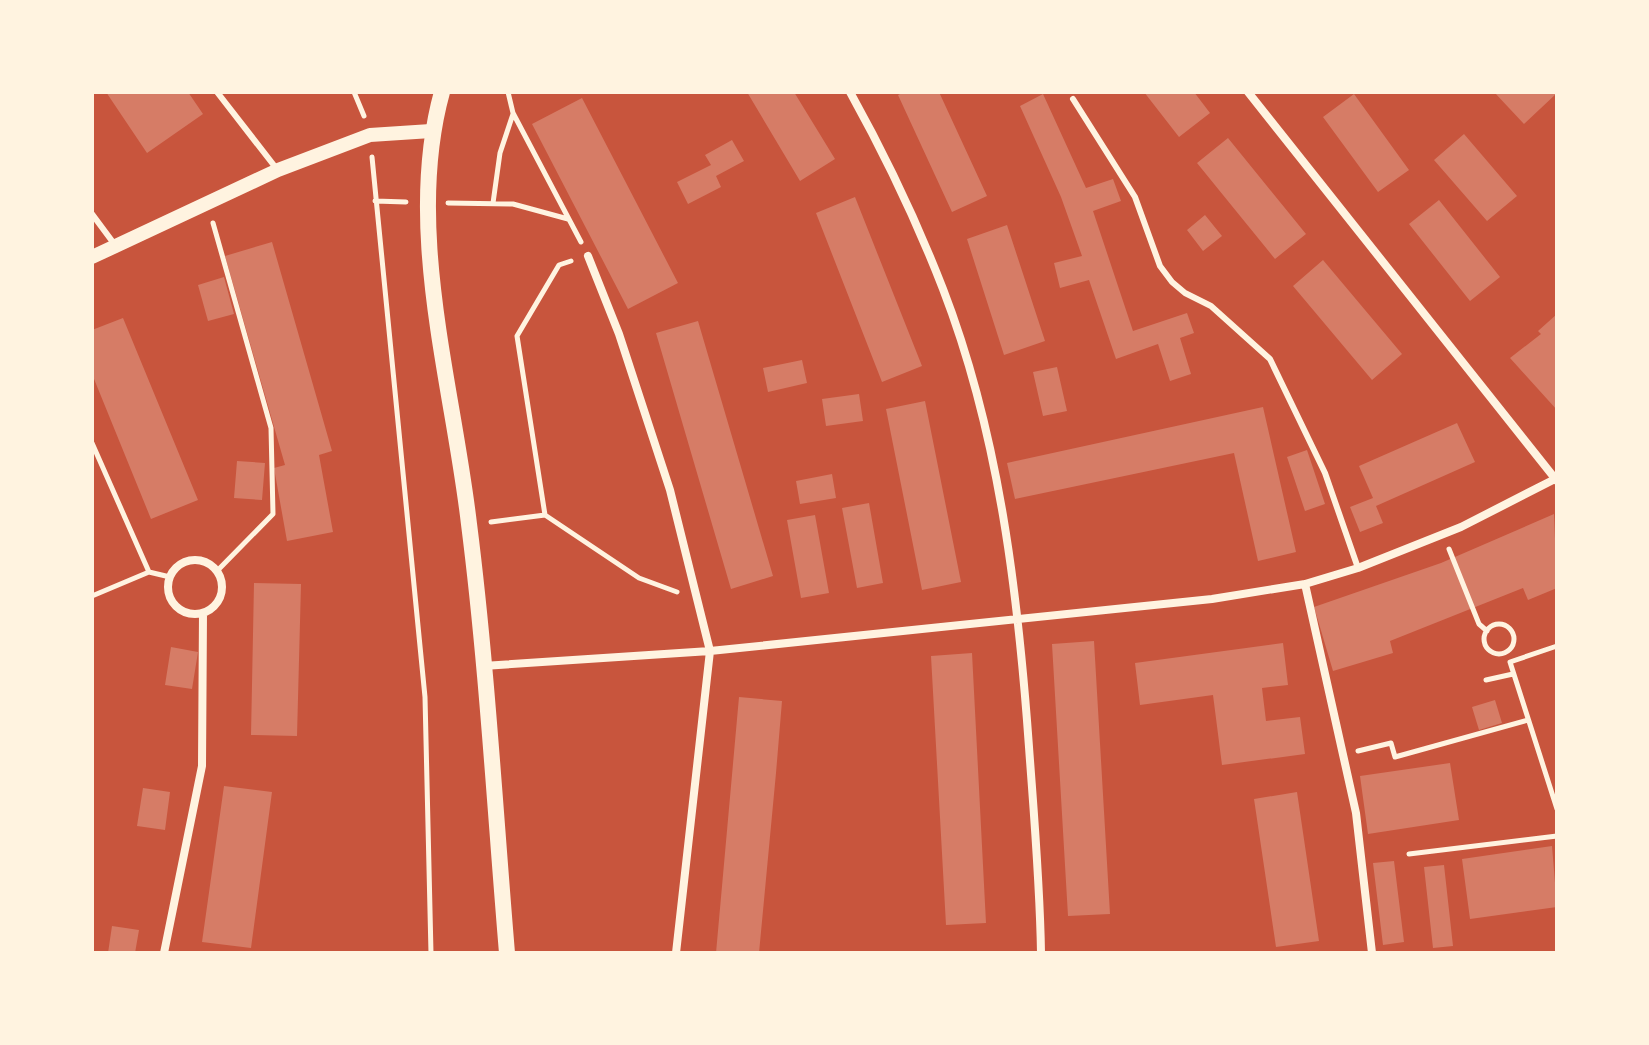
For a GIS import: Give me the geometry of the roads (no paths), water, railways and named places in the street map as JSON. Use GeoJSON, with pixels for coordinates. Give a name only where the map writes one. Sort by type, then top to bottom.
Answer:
{"type":"FeatureCollection","features":[{"type":"Feature","properties":{"kind":"main road"},"geometry":{"type":"LineString","coordinates":[[453,92],[440,99],[431,131],[428,243],[470,525],[507,953]]}},
{"type":"Feature","properties":{"kind":"street"},"geometry":{"type":"LineString","coordinates":[[850,92],[904,200],[943,290],[970,371],[995,476],[1019,619],[1040,891],[1041,953]]}},
{"type":"Feature","properties":{"kind":"street"},"geometry":{"type":"LineString","coordinates":[[482,666],[710,651],[1212,599],[1305,584],[1358,568],[1443,534],[1557,479],[1248,92]]}},
{"type":"Feature","properties":{"kind":"street"},"geometry":{"type":"LineString","coordinates":[[92,257],[278,170],[370,135],[431,131]]}},
{"type":"Feature","properties":{"kind":"street"},"geometry":{"type":"LineString","coordinates":[[588,256],[619,334],[670,490],[710,651],[676,953]]}},
{"type":"Feature","properties":{"kind":"street"},"geometry":{"type":"LineString","coordinates":[[192,560],[210,565],[217,571],[221,595],[217,603],[203,613],[186,613],[172,602],[170,577],[192,560]]}},
{"type":"Feature","properties":{"kind":"street"},"geometry":{"type":"LineString","coordinates":[[1305,584],[1362,850],[1372,953]]}},
{"type":"Feature","properties":{"kind":"street"},"geometry":{"type":"LineString","coordinates":[[164,953],[202,766],[203,613]]}},
{"type":"Feature","properties":{"kind":"lane"},"geometry":{"type":"LineString","coordinates":[[217,92],[278,170]]}},
{"type":"Feature","properties":{"kind":"lane"},"geometry":{"type":"LineString","coordinates":[[1073,99],[1130,188],[1160,266],[1172,282],[1185,293],[1211,306],[1270,359],[1325,473],[1358,568]]}},
{"type":"Feature","properties":{"kind":"lane"},"geometry":{"type":"LineString","coordinates":[[92,214],[115,245]]}}]}
